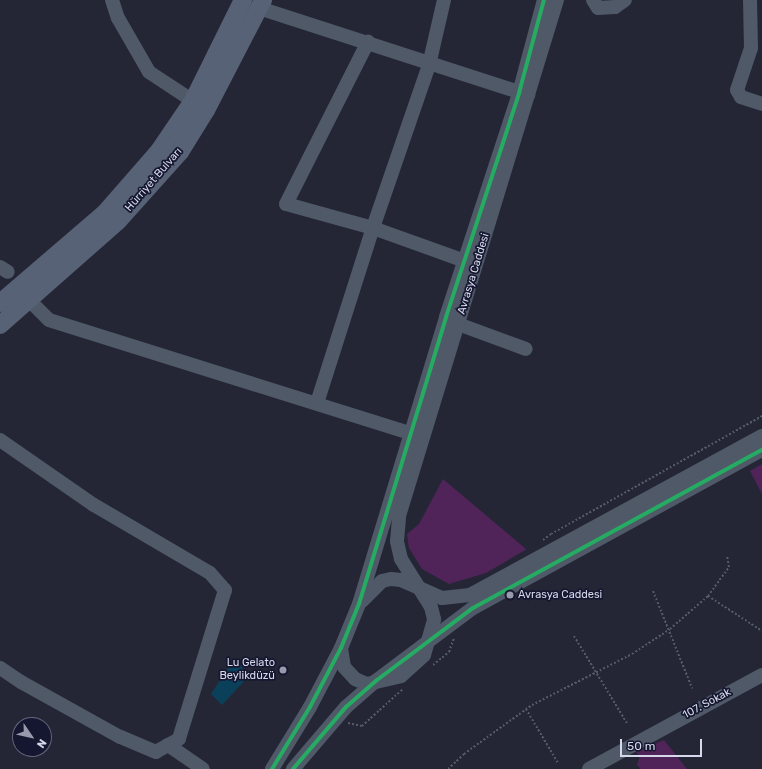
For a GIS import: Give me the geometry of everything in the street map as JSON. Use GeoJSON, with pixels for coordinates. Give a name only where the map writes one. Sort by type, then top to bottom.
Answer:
{"type":"FeatureCollection","features":[{"type":"Feature","properties":{"kind":"main road","name":"Hürriyet Bulvarı"},"geometry":{"type":"LineString","coordinates":[[0,303],[105,213],[163,146],[193,101],[243,0]]}},
{"type":"Feature","properties":{"kind":"main road","name":"Hürriyet Bulvarı"},"geometry":{"type":"LineString","coordinates":[[0,325],[118,221],[180,152],[206,110],[261,4]]}},
{"type":"Feature","properties":{"kind":"street"},"geometry":{"type":"LineString","coordinates":[[317,403],[373,228],[429,65],[444,0]]}},
{"type":"Feature","properties":{"kind":"street"},"geometry":{"type":"LineString","coordinates":[[272,769],[310,706],[341,648],[359,604],[465,261],[524,94],[544,0]]}},
{"type":"Feature","properties":{"kind":"street","name":"Avrasya Caddesi"},"geometry":{"type":"LineString","coordinates":[[421,590],[401,559],[397,541],[399,516],[458,324],[524,94],[557,0]]}},
{"type":"Feature","properties":{"kind":"street"},"geometry":{"type":"LineString","coordinates":[[593,0],[598,8],[615,7],[625,0]]}},
{"type":"Feature","properties":{"kind":"street"},"geometry":{"type":"LineString","coordinates":[[750,0],[757,50],[737,90],[741,97],[762,104]]}},
{"type":"Feature","properties":{"kind":"street"},"geometry":{"type":"LineString","coordinates":[[115,3],[149,72],[193,101]]}},
{"type":"Feature","properties":{"kind":"street"},"geometry":{"type":"LineString","coordinates":[[261,4],[429,65],[524,94]]}},
{"type":"Feature","properties":{"kind":"street"},"geometry":{"type":"LineString","coordinates":[[368,42],[286,204],[373,228],[465,261]]}},
{"type":"Feature","properties":{"kind":"street"},"geometry":{"type":"LineString","coordinates":[[29,300],[48,320],[412,434]]}},
{"type":"Feature","properties":{"kind":"street"},"geometry":{"type":"LineString","coordinates":[[458,324],[526,349]]}},
{"type":"Feature","properties":{"kind":"street"},"geometry":{"type":"LineString","coordinates":[[359,604],[373,588],[382,581],[391,579],[401,580],[442,598],[470,595],[762,436]]}},
{"type":"Feature","properties":{"kind":"street"},"geometry":{"type":"LineString","coordinates":[[0,440],[94,504],[210,573],[225,590],[179,739],[156,752],[120,737],[21,682],[0,668]]}},
{"type":"Feature","properties":{"kind":"street"},"geometry":{"type":"LineString","coordinates":[[294,769],[346,707],[377,680],[478,605],[762,450]]}},
{"type":"Feature","properties":{"kind":"street"},"geometry":{"type":"LineString","coordinates":[[421,590],[431,607],[434,619],[427,642]]}},
{"type":"Feature","properties":{"kind":"street"},"geometry":{"type":"LineString","coordinates":[[341,648],[344,666],[349,674],[367,684],[377,680]]}},
{"type":"Feature","properties":{"kind":"street","name":"107. Sokak"},"geometry":{"type":"LineString","coordinates":[[590,769],[762,675]]}},
{"type":"Feature","properties":{"kind":"street"},"geometry":{"type":"LineString","coordinates":[[168,745],[203,769]]}},
{"type":"Feature","properties":{"kind":"path"},"geometry":{"type":"LineString","coordinates":[[538,545],[551,534],[762,416]]}},
{"type":"Feature","properties":{"kind":"path"},"geometry":{"type":"LineString","coordinates":[[448,769],[464,754],[526,709],[632,654],[670,629],[708,596],[729,567],[727,556]]}},
{"type":"Feature","properties":{"kind":"path"},"geometry":{"type":"LineString","coordinates":[[653,591],[670,629],[692,688]]}},
{"type":"Feature","properties":{"kind":"path"},"geometry":{"type":"LineString","coordinates":[[708,596],[762,631]]}},
{"type":"Feature","properties":{"kind":"path"},"geometry":{"type":"LineString","coordinates":[[430,666],[449,652],[456,632]]}},
{"type":"Feature","properties":{"kind":"path"},"geometry":{"type":"LineString","coordinates":[[574,636],[627,723]]}},
{"type":"Feature","properties":{"kind":"path"},"geometry":{"type":"LineString","coordinates":[[342,724],[362,726],[408,685]]}},
{"type":"Feature","properties":{"kind":"path"},"geometry":{"type":"LineString","coordinates":[[526,709],[558,763]]}},
{"type":"Feature","properties":{"kind":"shaded area"},"geometry":{"type":"Polygon","coordinates":[[[762,464],[762,494],[750,471],[762,464]]]}},
{"type":"Feature","properties":{"kind":"shaded area"},"geometry":{"type":"Polygon","coordinates":[[[443,479],[527,549],[486,573],[449,584],[422,569],[409,548],[407,534],[419,524],[443,479]]]}},
{"type":"Feature","properties":{"kind":"shaded area"},"geometry":{"type":"Polygon","coordinates":[[[664,740],[687,769],[641,769],[637,765],[640,756],[636,752],[664,740]]]}},
{"type":"Feature","properties":{"kind":"water"},"geometry":{"type":"Polygon","coordinates":[[[241,665],[247,678],[222,705],[211,694],[228,668],[241,665]]]}},
{"type":"Feature","properties":{"kind":"cycle path"},"geometry":{"type":"LineString","coordinates":[[272,769],[310,707],[341,648],[359,604],[446,317],[519,93],[544,0]]}},
{"type":"Feature","properties":{"kind":"cycle path"},"geometry":{"type":"LineString","coordinates":[[293,769],[346,707],[377,680],[473,608],[762,450]]}},
{"type":"Feature","properties":{"kind":"place","name":"Avrasya Caddesi"},"geometry":{"type":"Point","coordinates":[510,595]}},
{"type":"Feature","properties":{"kind":"place","name":"Lu Gelato Beylikdüzü"},"geometry":{"type":"Point","coordinates":[283,670]}}]}
